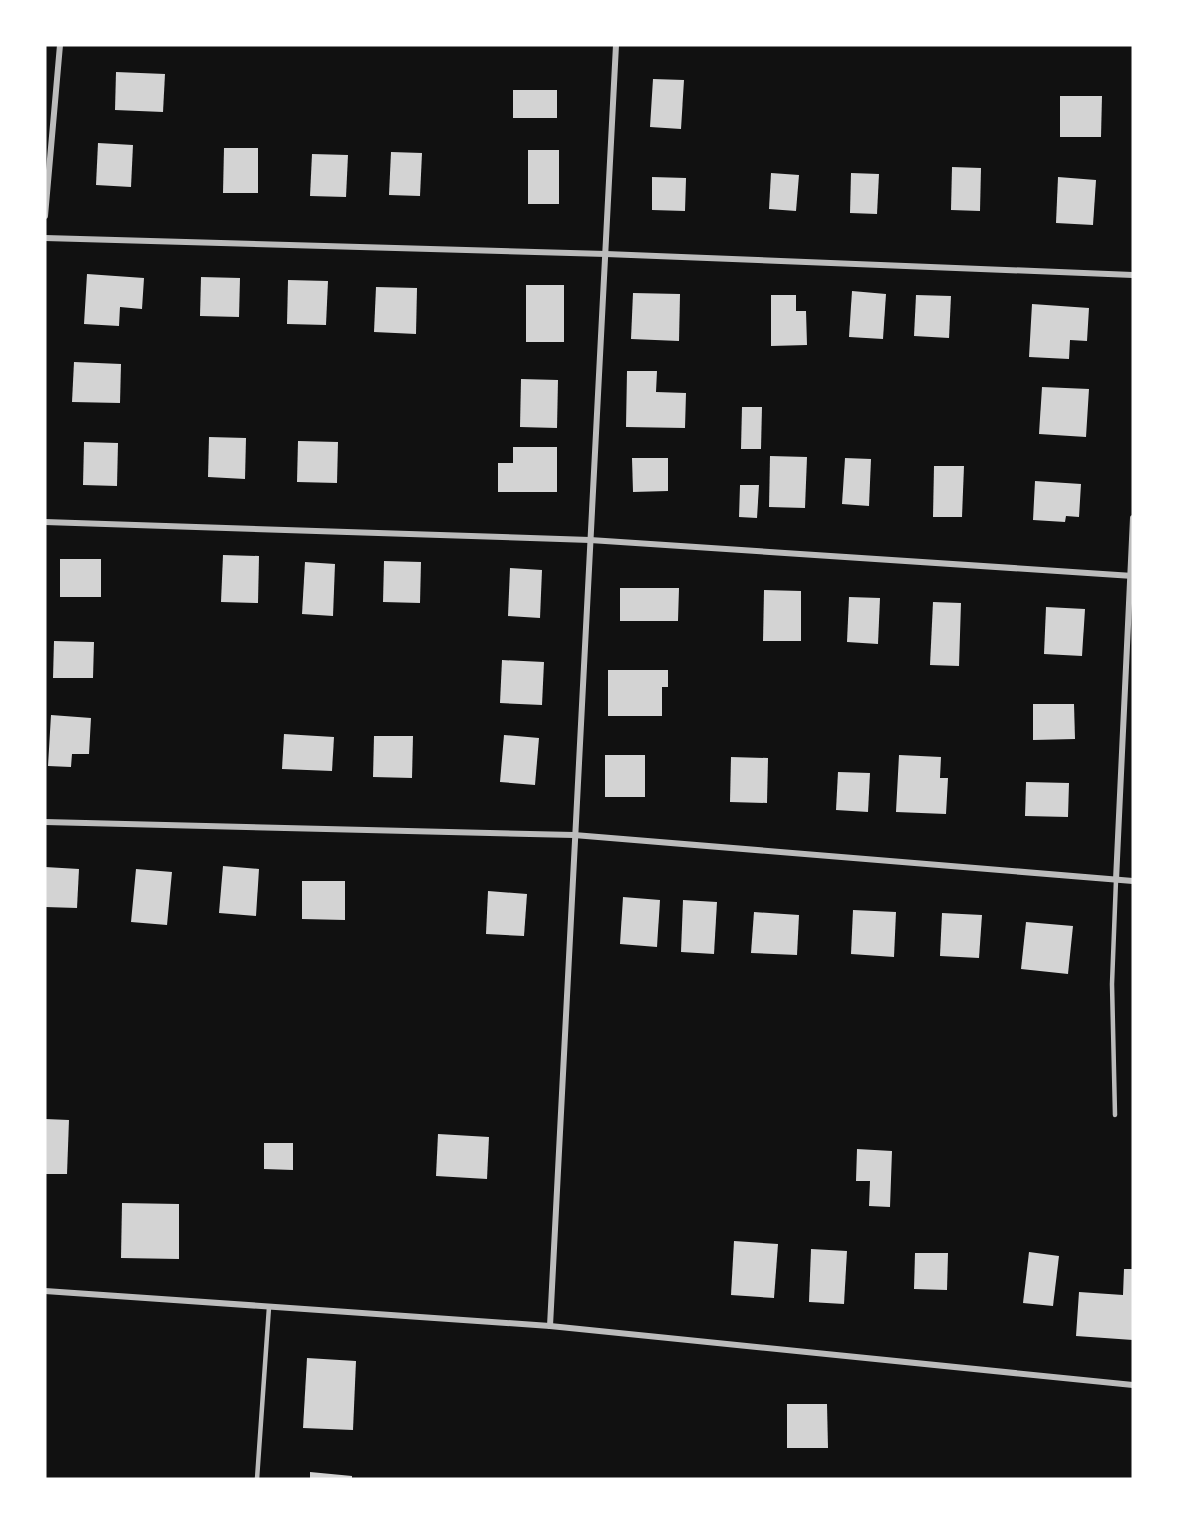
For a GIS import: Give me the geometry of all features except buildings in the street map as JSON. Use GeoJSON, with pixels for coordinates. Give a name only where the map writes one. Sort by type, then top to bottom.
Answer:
{"type":"FeatureCollection","features":[{"type":"Feature","properties":{"kind":"street"},"geometry":{"type":"LineString","coordinates":[[45,216],[60,45]]}},
{"type":"Feature","properties":{"kind":"street"},"geometry":{"type":"LineString","coordinates":[[550,1326],[616,45]]}},
{"type":"Feature","properties":{"kind":"street"},"geometry":{"type":"LineString","coordinates":[[45,238],[606,254],[1133,275]]}},
{"type":"Feature","properties":{"kind":"street"},"geometry":{"type":"LineString","coordinates":[[1116,880],[1133,518]]}},
{"type":"Feature","properties":{"kind":"street"},"geometry":{"type":"LineString","coordinates":[[45,522],[590,540],[1131,576]]}},
{"type":"Feature","properties":{"kind":"street"},"geometry":{"type":"LineString","coordinates":[[45,822],[574,836],[1133,881]]}},
{"type":"Feature","properties":{"kind":"street"},"geometry":{"type":"LineString","coordinates":[[45,1291],[550,1326],[1133,1385]]}},
{"type":"Feature","properties":{"kind":"lane"},"geometry":{"type":"LineString","coordinates":[[1115,1115],[1112,984],[1116,880]]}},
{"type":"Feature","properties":{"kind":"lane"},"geometry":{"type":"LineString","coordinates":[[257,1479],[269,1307]]}}]}
